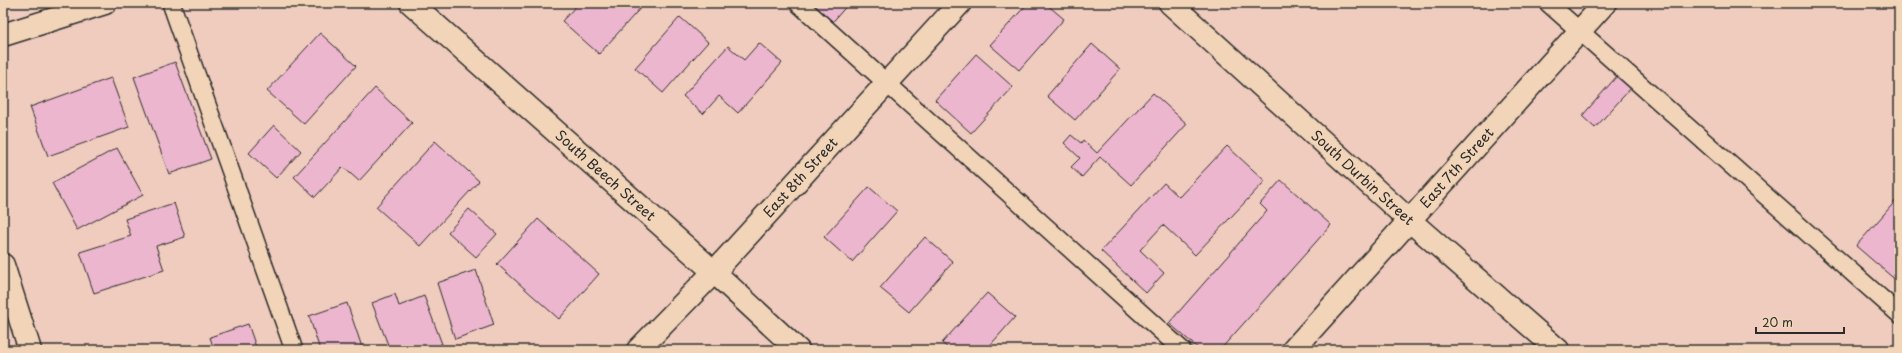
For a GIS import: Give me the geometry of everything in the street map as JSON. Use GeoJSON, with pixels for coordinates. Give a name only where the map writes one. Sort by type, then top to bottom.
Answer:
{"type":"FeatureCollection","features":[{"type":"Feature","properties":{"kind":"street"},"geometry":{"type":"LineString","coordinates":[[3,35],[105,3]]}},
{"type":"Feature","properties":{"kind":"street","name":"South Beech Street"},"geometry":{"type":"LineString","coordinates":[[411,3],[714,272],[798,350]]}},
{"type":"Feature","properties":{"kind":"street","name":"East 8th Street"},"geometry":{"type":"LineString","coordinates":[[638,350],[714,272],[960,3]]}},
{"type":"Feature","properties":{"kind":"street","name":"South Durbin Street"},"geometry":{"type":"LineString","coordinates":[[1170,3],[1408,219],[1558,350]]}},
{"type":"Feature","properties":{"kind":"street","name":"East 7th Street"},"geometry":{"type":"LineString","coordinates":[[1293,350],[1408,219],[1605,3]]}},
{"type":"Feature","properties":{"kind":"street"},"geometry":{"type":"LineString","coordinates":[[3,265],[30,350]]}},
{"type":"Feature","properties":{"kind":"lane"},"geometry":{"type":"LineString","coordinates":[[171,3],[294,350]]}},
{"type":"Feature","properties":{"kind":"lane"},"geometry":{"type":"LineString","coordinates":[[798,3],[1182,350]]}},
{"type":"Feature","properties":{"kind":"lane"},"geometry":{"type":"LineString","coordinates":[[1548,3],[1899,314]]}},
{"type":"Feature","properties":{"kind":"building"},"geometry":{"type":"Polygon","coordinates":[[[579,3],[644,4],[599,54],[562,21],[579,3]]]}},
{"type":"Feature","properties":{"kind":"building"},"geometry":{"type":"Polygon","coordinates":[[[806,3],[849,3],[830,25],[806,3]]]}},
{"type":"Feature","properties":{"kind":"building"},"geometry":{"type":"Polygon","coordinates":[[[1028,3],[1045,3],[1064,19],[1019,70],[990,45],[1028,3]]]}},
{"type":"Feature","properties":{"kind":"building"},"geometry":{"type":"Polygon","coordinates":[[[680,17],[708,42],[663,93],[635,68],[680,17]]]}},
{"type":"Feature","properties":{"kind":"building"},"geometry":{"type":"Polygon","coordinates":[[[320,33],[356,66],[304,124],[267,91],[320,33]]]}},
{"type":"Feature","properties":{"kind":"building"},"geometry":{"type":"Polygon","coordinates":[[[759,43],[782,63],[738,113],[719,96],[703,114],[683,96],[728,46],[744,60],[759,43]]]}},
{"type":"Feature","properties":{"kind":"building"},"geometry":{"type":"Polygon","coordinates":[[[1092,44],[1120,69],[1075,120],[1047,96],[1092,44]]]}},
{"type":"Feature","properties":{"kind":"building"},"geometry":{"type":"Polygon","coordinates":[[[976,54],[1013,87],[971,133],[935,100],[976,54]]]}},
{"type":"Feature","properties":{"kind":"building"},"geometry":{"type":"Polygon","coordinates":[[[175,62],[211,159],[169,174],[134,77],[175,62]]]}},
{"type":"Feature","properties":{"kind":"building"},"geometry":{"type":"Polygon","coordinates":[[[1617,76],[1631,88],[1595,128],[1582,116],[1617,76]]]}},
{"type":"Feature","properties":{"kind":"building"},"geometry":{"type":"Polygon","coordinates":[[[111,78],[129,127],[48,156],[30,107],[111,78]]]}},
{"type":"Feature","properties":{"kind":"building"},"geometry":{"type":"Polygon","coordinates":[[[375,88],[412,123],[359,181],[343,167],[315,197],[294,177],[375,88]]]}},
{"type":"Feature","properties":{"kind":"building"},"geometry":{"type":"Polygon","coordinates":[[[1153,93],[1187,124],[1131,185],[1100,157],[1082,177],[1071,167],[1080,158],[1064,143],[1071,135],[1081,143],[1083,140],[1097,153],[1153,93]]]}},
{"type":"Feature","properties":{"kind":"building"},"geometry":{"type":"Polygon","coordinates":[[[274,125],[301,151],[276,178],[249,153],[274,125]]]}},
{"type":"Feature","properties":{"kind":"building"},"geometry":{"type":"Polygon","coordinates":[[[435,141],[479,181],[420,246],[376,207],[435,141]]]}},
{"type":"Feature","properties":{"kind":"building"},"geometry":{"type":"Polygon","coordinates":[[[1227,146],[1265,181],[1195,255],[1163,225],[1140,250],[1164,273],[1146,293],[1101,251],[1164,183],[1179,197],[1227,146]]]}},
{"type":"Feature","properties":{"kind":"building"},"geometry":{"type":"Polygon","coordinates":[[[117,148],[143,195],[77,230],[52,183],[117,148]]]}},
{"type":"Feature","properties":{"kind":"building"},"geometry":{"type":"Polygon","coordinates":[[[1281,180],[1331,225],[1220,350],[1200,350],[1169,323],[1267,211],[1260,204],[1281,180]]]}},
{"type":"Feature","properties":{"kind":"building"},"geometry":{"type":"Polygon","coordinates":[[[869,187],[897,211],[852,262],[824,237],[869,187]]]}},
{"type":"Feature","properties":{"kind":"building"},"geometry":{"type":"Polygon","coordinates":[[[1899,197],[1899,283],[1856,246],[1899,197]]]}},
{"type":"Feature","properties":{"kind":"building"},"geometry":{"type":"Polygon","coordinates":[[[174,203],[185,237],[156,246],[164,270],[94,293],[80,252],[131,236],[125,219],[174,203]]]}},
{"type":"Feature","properties":{"kind":"building"},"geometry":{"type":"Polygon","coordinates":[[[469,209],[497,234],[476,257],[448,232],[469,209]]]}},
{"type":"Feature","properties":{"kind":"building"},"geometry":{"type":"Polygon","coordinates":[[[538,219],[599,274],[559,319],[497,264],[538,219]]]}},
{"type":"Feature","properties":{"kind":"building"},"geometry":{"type":"Polygon","coordinates":[[[925,237],[953,262],[909,312],[880,288],[925,237]]]}},
{"type":"Feature","properties":{"kind":"building"},"geometry":{"type":"Polygon","coordinates":[[[476,270],[494,325],[455,339],[437,283],[476,270]]]}},
{"type":"Feature","properties":{"kind":"building"},"geometry":{"type":"Polygon","coordinates":[[[987,293],[1015,317],[986,350],[950,350],[942,343],[987,293]]]}},
{"type":"Feature","properties":{"kind":"building"},"geometry":{"type":"Polygon","coordinates":[[[395,294],[399,306],[424,296],[442,344],[426,350],[390,350],[372,303],[395,294]]]}},
{"type":"Feature","properties":{"kind":"building"},"geometry":{"type":"Polygon","coordinates":[[[347,303],[363,350],[320,350],[309,316],[347,303]]]}},
{"type":"Feature","properties":{"kind":"building"},"geometry":{"type":"Polygon","coordinates":[[[248,324],[257,350],[214,350],[210,337],[248,324]]]}},
{"type":"Feature","properties":{"kind":"building"},"geometry":{"type":"Polygon","coordinates":[[[1380,345],[1386,350],[1376,350],[1380,345]]]}}]}
